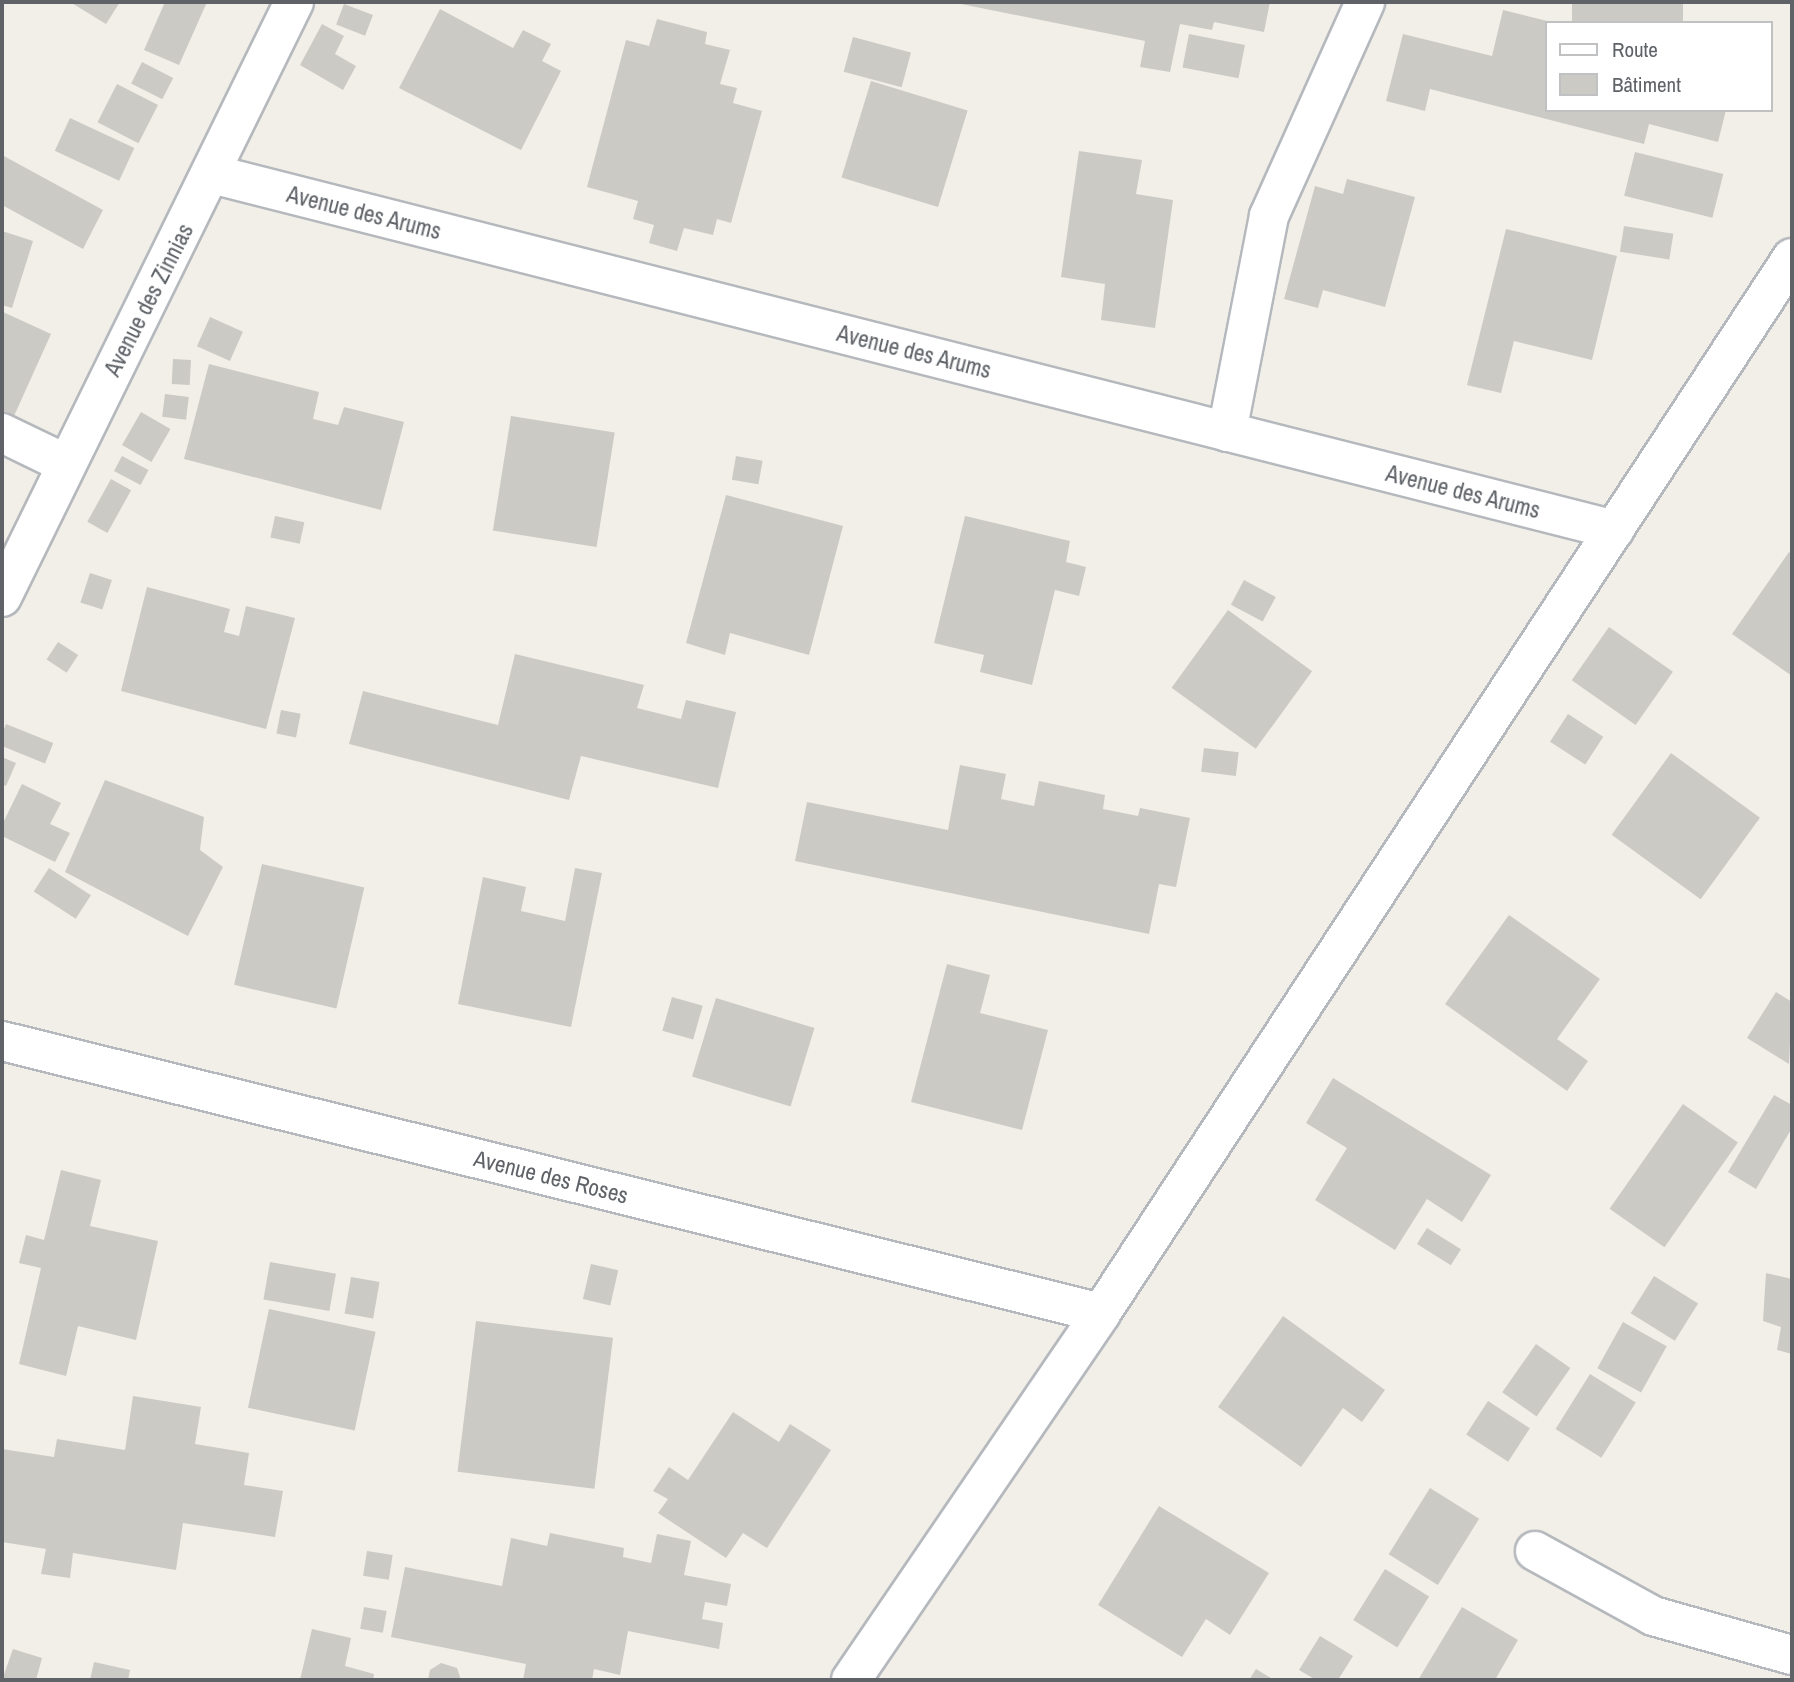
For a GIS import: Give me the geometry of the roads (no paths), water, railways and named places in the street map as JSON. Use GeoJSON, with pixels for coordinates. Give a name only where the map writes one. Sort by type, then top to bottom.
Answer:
{"type":"FeatureCollection","features":[{"type":"Feature","properties":{"kind":"street","name":"Avenue des Zinnias"},"geometry":{"type":"LineString","coordinates":[[2,597],[212,174],[294,2]]}},
{"type":"Feature","properties":{"kind":"street"},"geometry":{"type":"LineString","coordinates":[[1227,432],[1269,216],[1365,2]]}},
{"type":"Feature","properties":{"kind":"street","name":"Avenue des Arums"},"geometry":{"type":"LineString","coordinates":[[212,174],[1615,530]]}},
{"type":"Feature","properties":{"kind":"street"},"geometry":{"type":"LineString","coordinates":[[851,1680],[1101,1313],[1792,258]]}},
{"type":"Feature","properties":{"kind":"street"},"geometry":{"type":"LineString","coordinates":[[2,433],[66,464]]}},
{"type":"Feature","properties":{"kind":"street","name":"Avenue des Roses"},"geometry":{"type":"LineString","coordinates":[[2,1041],[1101,1313]]}},
{"type":"Feature","properties":{"kind":"street"},"geometry":{"type":"LineString","coordinates":[[1535,1551],[1653,1616],[1792,1656]]}}]}
